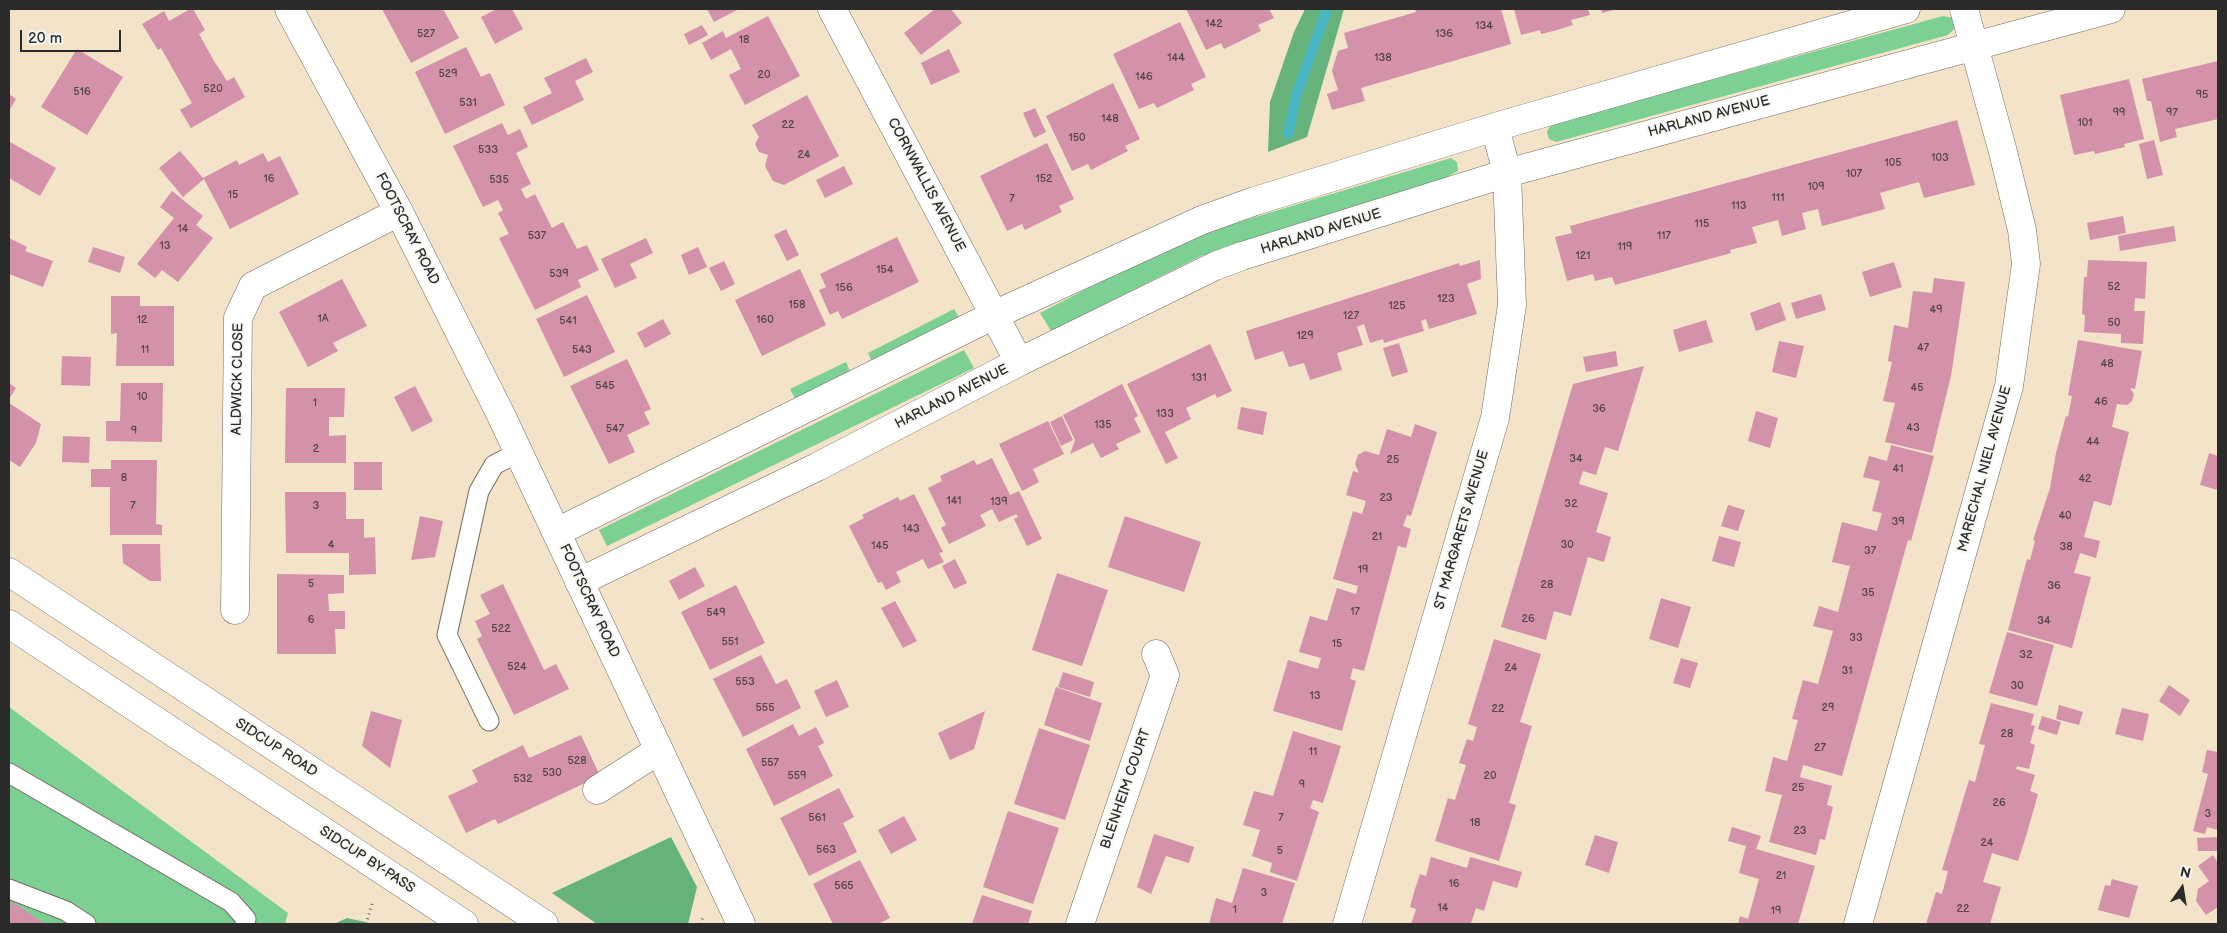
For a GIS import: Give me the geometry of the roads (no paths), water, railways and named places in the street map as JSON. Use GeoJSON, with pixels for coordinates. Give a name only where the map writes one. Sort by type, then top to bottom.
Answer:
{"type":"FeatureCollection","features":[{"type":"Feature","properties":{"kind":"main road","name":"FOOTSCRAY ROAD"},"geometry":{"type":"LineString","coordinates":[[289,9],[399,212],[519,452],[741,924]]}},
{"type":"Feature","properties":{"kind":"main road","name":"CORNWALLIS AVENUE"},"geometry":{"type":"LineString","coordinates":[[832,9],[1019,362]]}},
{"type":"Feature","properties":{"kind":"main road"},"geometry":{"type":"LineString","coordinates":[[557,532],[994,316],[1202,220],[1255,200],[1495,127],[1906,9]]}},
{"type":"Feature","properties":{"kind":"main road","name":"MARECHAL NIEL AVENUE"},"geometry":{"type":"LineString","coordinates":[[1858,924],[2008,386],[2026,264],[2022,230],[1964,9]]}},
{"type":"Feature","properties":{"kind":"main road","name":"HARLAND AVENUE"},"geometry":{"type":"LineString","coordinates":[[579,582],[817,467],[1019,362],[1215,266],[1507,173],[1974,44],[2038,18],[2111,9]]}},
{"type":"Feature","properties":{"kind":"main road","name":"ST MARGARETS AVENUE"},"geometry":{"type":"LineString","coordinates":[[1346,924],[1495,418],[1512,304],[1507,173],[1495,127]]}},
{"type":"Feature","properties":{"kind":"main road","name":"ALDWICK CLOSE"},"geometry":{"type":"LineString","coordinates":[[235,610],[238,318],[252,286],[399,212]]}},
{"type":"Feature","properties":{"kind":"main road","name":"SIDCUP ROAD"},"geometry":{"type":"LineString","coordinates":[[9,572],[544,924]]}},
{"type":"Feature","properties":{"kind":"main road","name":"SIDCUP BY-PASS"},"geometry":{"type":"LineString","coordinates":[[9,624],[464,924]]}},
{"type":"Feature","properties":{"kind":"main road","name":"BLENHEIM COURT"},"geometry":{"type":"LineString","coordinates":[[1080,924],[1165,675],[1156,654]]}},
{"type":"Feature","properties":{"kind":"main road"},"geometry":{"type":"LineString","coordinates":[[597,790],[659,750]]}},
{"type":"Feature","properties":{"kind":"lane"},"geometry":{"type":"LineString","coordinates":[[489,721],[447,635],[479,491],[494,465],[519,452]]}},
{"type":"Feature","properties":{"kind":"lane"},"geometry":{"type":"LineString","coordinates":[[9,773],[231,902],[246,919],[245,924]]}},
{"type":"Feature","properties":{"kind":"lane"},"geometry":{"type":"LineString","coordinates":[[9,889],[66,911],[86,924]]}},
{"type":"Feature","properties":{"kind":"waterway"},"geometry":{"type":"LineString","coordinates":[[1288,134],[1297,93],[1327,9]]}}]}
